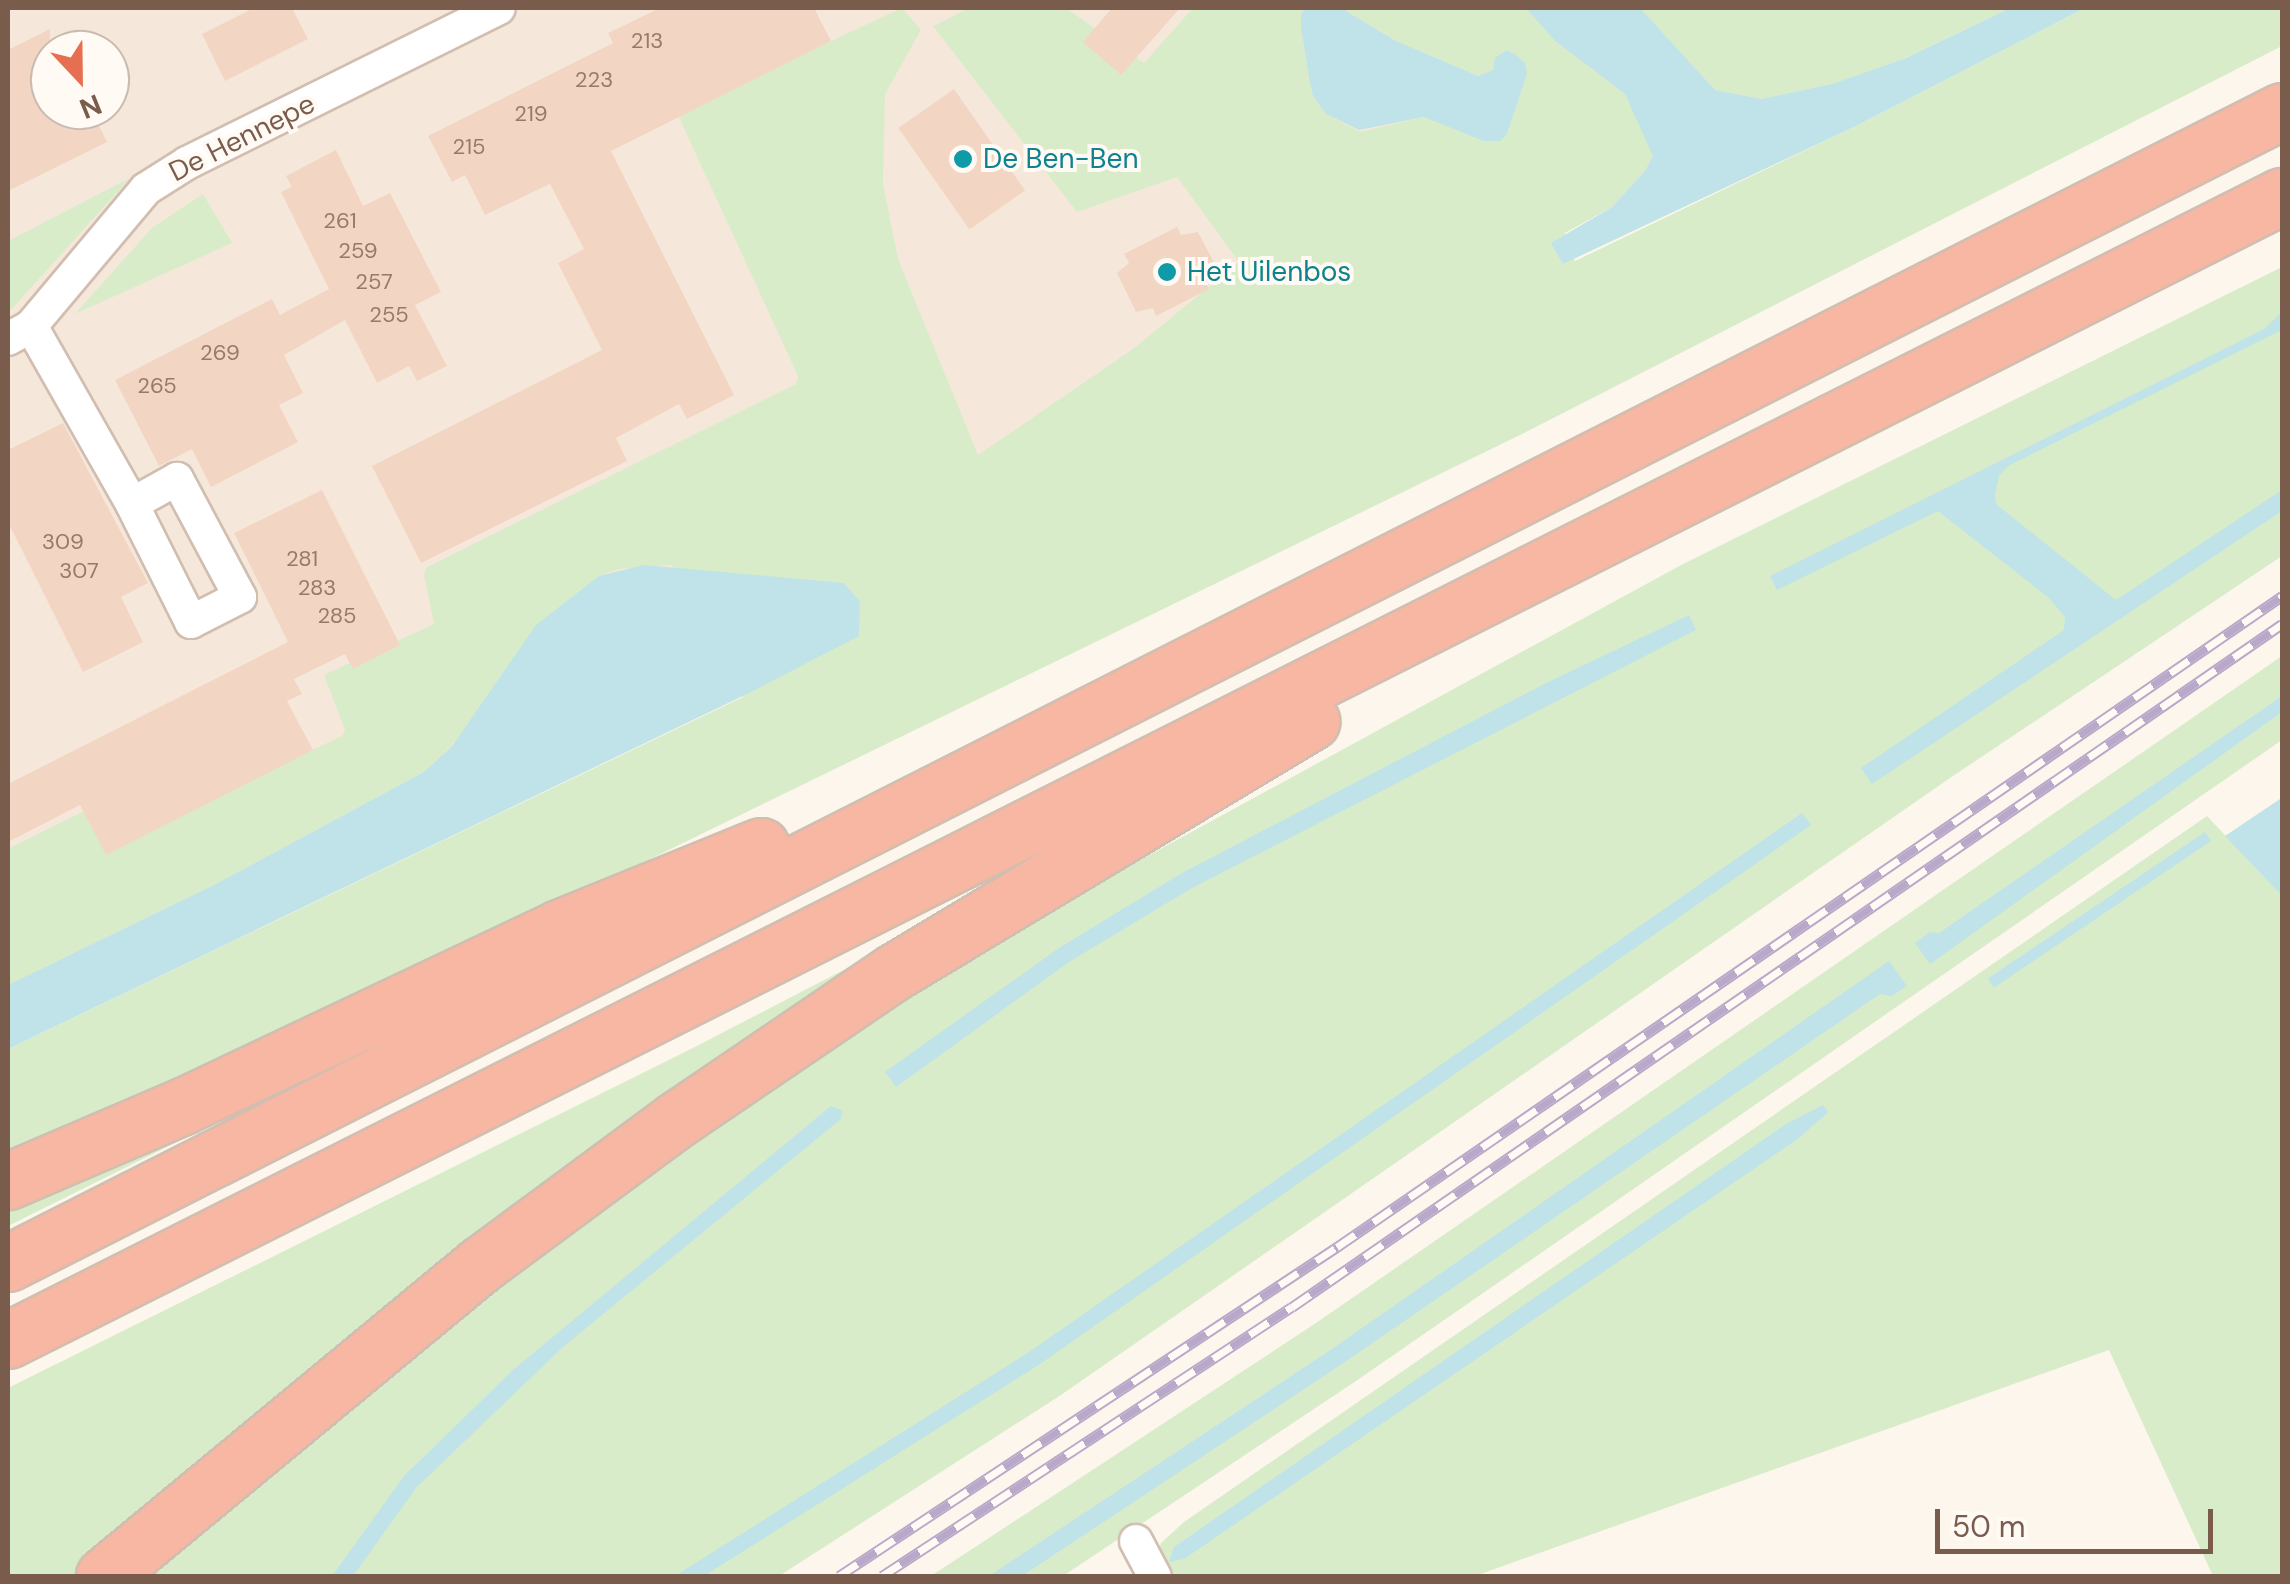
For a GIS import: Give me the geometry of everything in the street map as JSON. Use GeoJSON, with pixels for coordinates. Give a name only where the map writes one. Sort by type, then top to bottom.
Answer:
{"type":"FeatureCollection","features":[{"type":"Feature","properties":{"kind":"highway"},"geometry":{"type":"LineString","coordinates":[[8,1263],[2282,111]]}},
{"type":"Feature","properties":{"kind":"highway"},"geometry":{"type":"LineString","coordinates":[[8,1340],[2282,196]]}},
{"type":"Feature","properties":{"kind":"highway"},"geometry":{"type":"LineString","coordinates":[[104,1576],[480,1264],[692,1110],[944,941],[1103,849],[1618,532]]}},
{"type":"Feature","properties":{"kind":"highway"},"geometry":{"type":"LineString","coordinates":[[8,1182],[184,1106],[559,928],[1143,689]]}},
{"type":"Feature","properties":{"kind":"street","name":"De Hennepe"},"geometry":{"type":"LineString","coordinates":[[132,504],[19,332],[146,189],[187,164],[499,8]]}},
{"type":"Feature","properties":{"kind":"street"},"geometry":{"type":"LineString","coordinates":[[1136,1541],[1155,1576]]}},
{"type":"Feature","properties":{"kind":"shaded area"},"geometry":{"type":"Polygon","coordinates":[[[8,8],[1999,8],[8,1015],[8,8]]]}},
{"type":"Feature","properties":{"kind":"green space"},"geometry":{"type":"Polygon","coordinates":[[[902,8],[921,30],[885,94],[883,183],[898,259],[978,455],[1133,349],[1239,262],[1177,177],[1077,212],[933,26],[969,8],[1066,8],[1144,63],[1193,8],[1307,8],[1301,13],[1301,28],[1309,77],[1326,114],[1360,132],[1424,117],[1507,134],[1527,74],[1493,70],[1478,76],[1394,40],[1341,8],[1526,8],[1555,41],[1625,94],[1653,156],[1645,171],[1612,207],[1565,233],[1575,261],[1854,127],[2085,8],[2282,8],[2282,46],[1520,435],[638,865],[8,1154],[8,1049],[743,697],[671,565],[619,569],[599,576],[424,772],[214,885],[8,985],[8,849],[86,810],[115,844],[342,736],[345,730],[324,675],[434,624],[424,575],[427,567],[796,384],[798,376],[677,113],[902,8]]]}},
{"type":"Feature","properties":{"kind":"green space"},"geometry":{"type":"Polygon","coordinates":[[[1640,8],[2010,8],[1906,58],[1832,84],[1761,99],[1715,90],[1640,8]]]}},
{"type":"Feature","properties":{"kind":"green space"},"geometry":{"type":"Polygon","coordinates":[[[130,178],[8,313],[8,241],[130,178]]]}},
{"type":"Feature","properties":{"kind":"green space"},"geometry":{"type":"Polygon","coordinates":[[[203,194],[232,243],[75,314],[152,228],[203,194]]]}},
{"type":"Feature","properties":{"kind":"green space"},"geometry":{"type":"Polygon","coordinates":[[[2282,267],[2282,556],[1950,778],[1061,1395],[779,1576],[148,1576],[591,1214],[893,1003],[1052,908],[1683,564],[2282,267]]]}},
{"type":"Feature","properties":{"kind":"green space"},"geometry":{"type":"Polygon","coordinates":[[[2282,656],[2282,740],[1356,1381],[1063,1576],[931,1576],[1316,1323],[2282,656]]]}},
{"type":"Feature","properties":{"kind":"green space"},"geometry":{"type":"Polygon","coordinates":[[[2207,816],[2282,896],[2282,1576],[2213,1576],[2109,1350],[1475,1576],[1164,1576],[1158,1553],[1161,1543],[1184,1522],[2207,816]]]}},
{"type":"Feature","properties":{"kind":"green space"},"geometry":{"type":"Polygon","coordinates":[[[1007,885],[92,1576],[8,1576],[8,1388],[693,1048],[1007,885]]]}},
{"type":"Feature","properties":{"kind":"green space"},"geometry":{"type":"Polygon","coordinates":[[[183,1139],[8,1226],[8,1202],[183,1139]]]}},
{"type":"Feature","properties":{"kind":"water"},"geometry":{"type":"Polygon","coordinates":[[[1307,8],[1341,8],[1394,40],[1478,76],[1493,70],[1495,58],[1507,50],[1516,55],[1525,63],[1527,74],[1507,134],[1500,141],[1484,141],[1424,117],[1359,130],[1326,114],[1313,96],[1309,77],[1301,28],[1301,13],[1307,8]]]}},
{"type":"Feature","properties":{"kind":"water"},"geometry":{"type":"Polygon","coordinates":[[[1526,8],[1640,8],[1715,90],[1761,99],[1832,84],[1906,58],[2010,8],[2085,8],[1854,127],[1563,264],[1551,243],[1612,207],[1645,171],[1653,156],[1625,94],[1555,41],[1526,8]]]}},
{"type":"Feature","properties":{"kind":"water"},"geometry":{"type":"Polygon","coordinates":[[[2282,312],[2282,330],[2008,466],[1999,476],[1995,495],[1996,504],[2116,600],[2282,490],[2282,511],[1872,784],[1861,768],[2064,630],[2065,617],[2049,598],[1938,511],[1777,590],[1770,576],[2264,329],[2282,312]]]}},
{"type":"Feature","properties":{"kind":"water"},"geometry":{"type":"Polygon","coordinates":[[[644,565],[844,583],[860,602],[859,636],[743,696],[8,1049],[8,985],[214,885],[424,772],[453,745],[536,625],[599,576],[644,565]]]}},
{"type":"Feature","properties":{"kind":"water"},"geometry":{"type":"Polygon","coordinates":[[[1689,615],[1696,630],[1192,888],[1069,962],[896,1087],[885,1072],[1059,948],[1182,873],[1544,684],[1689,615]]]}},
{"type":"Feature","properties":{"kind":"water"},"geometry":{"type":"Polygon","coordinates":[[[2282,696],[2282,712],[1930,964],[1915,943],[1930,932],[1939,933],[2282,696]]]}},
{"type":"Feature","properties":{"kind":"water"},"geometry":{"type":"Polygon","coordinates":[[[2280,799],[2282,802],[2282,896],[2225,836],[2280,799]]]}},
{"type":"Feature","properties":{"kind":"water"},"geometry":{"type":"Polygon","coordinates":[[[1802,813],[1811,825],[1040,1364],[704,1576],[675,1576],[1029,1352],[1802,813]]]}},
{"type":"Feature","properties":{"kind":"water"},"geometry":{"type":"Polygon","coordinates":[[[2205,832],[2211,841],[1994,988],[1988,979],[2205,832]]]}},
{"type":"Feature","properties":{"kind":"water"},"geometry":{"type":"Polygon","coordinates":[[[1889,961],[1907,986],[1892,996],[1880,994],[1342,1364],[1022,1576],[989,1576],[1332,1349],[1889,961]]]}},
{"type":"Feature","properties":{"kind":"water"},"geometry":{"type":"Polygon","coordinates":[[[1823,1105],[1828,1112],[1799,1138],[1184,1559],[1169,1562],[1174,1547],[1786,1124],[1823,1105]]]}},
{"type":"Feature","properties":{"kind":"water"},"geometry":{"type":"Polygon","coordinates":[[[831,1106],[842,1110],[841,1119],[563,1347],[416,1488],[353,1576],[332,1576],[404,1476],[513,1370],[831,1106]]]}},
{"type":"Feature","properties":{"kind":"building"},"geometry":{"type":"Polygon","coordinates":[[[254,8],[292,8],[308,39],[225,81],[202,34],[254,8]]]}},
{"type":"Feature","properties":{"kind":"building"},"geometry":{"type":"Polygon","coordinates":[[[660,8],[814,8],[831,41],[611,151],[734,395],[687,419],[679,404],[616,438],[627,461],[421,563],[372,466],[602,350],[558,263],[584,249],[550,184],[485,215],[465,175],[452,182],[428,136],[613,43],[608,33],[660,8]]]}},
{"type":"Feature","properties":{"kind":"building"},"geometry":{"type":"Polygon","coordinates":[[[1112,8],[1180,8],[1121,75],[1083,42],[1112,8]]]}},
{"type":"Feature","properties":{"kind":"building"},"geometry":{"type":"Polygon","coordinates":[[[30,39],[30,130],[101,130],[107,142],[8,191],[8,50],[30,39]]]}},
{"type":"Feature","properties":{"kind":"building","name":"De Ben-Ben"},"geometry":{"type":"Polygon","coordinates":[[[954,89],[1025,191],[969,230],[898,128],[954,89]]]}},
{"type":"Feature","properties":{"kind":"building"},"geometry":{"type":"Polygon","coordinates":[[[336,150],[363,206],[390,193],[441,292],[415,305],[447,366],[417,381],[409,366],[377,383],[345,320],[284,355],[303,393],[279,405],[298,442],[211,487],[192,449],[159,466],[115,380],[272,299],[280,315],[329,289],[281,192],[292,187],[286,176],[336,150]]]}},
{"type":"Feature","properties":{"kind":"building","name":"Het Uilenbos"},"geometry":{"type":"Polygon","coordinates":[[[1177,227],[1181,235],[1198,232],[1218,270],[1205,281],[1209,289],[1156,316],[1153,308],[1136,312],[1117,273],[1129,263],[1124,254],[1177,227]]]}},
{"type":"Feature","properties":{"kind":"building"},"geometry":{"type":"Polygon","coordinates":[[[63,423],[148,583],[121,597],[143,642],[83,672],[8,522],[8,450],[63,423]]]}},
{"type":"Feature","properties":{"kind":"building"},"geometry":{"type":"Polygon","coordinates":[[[322,490],[400,645],[353,669],[345,654],[294,679],[302,694],[287,701],[313,750],[106,855],[80,805],[8,842],[8,784],[288,642],[234,533],[322,490]]]}},
{"type":"Feature","properties":{"kind":"railway"},"geometry":{"type":"LineString","coordinates":[[839,1576],[1337,1247],[2282,596]]}},
{"type":"Feature","properties":{"kind":"railway"},"geometry":{"type":"LineString","coordinates":[[882,1576],[1292,1307],[2282,624]]}},
{"type":"Feature","properties":{"kind":"place","name":"De Ben-Ben"},"geometry":{"type":"Point","coordinates":[963,159]}},
{"type":"Feature","properties":{"kind":"place","name":"Het Uilenbos"},"geometry":{"type":"Point","coordinates":[1167,272]}}]}
